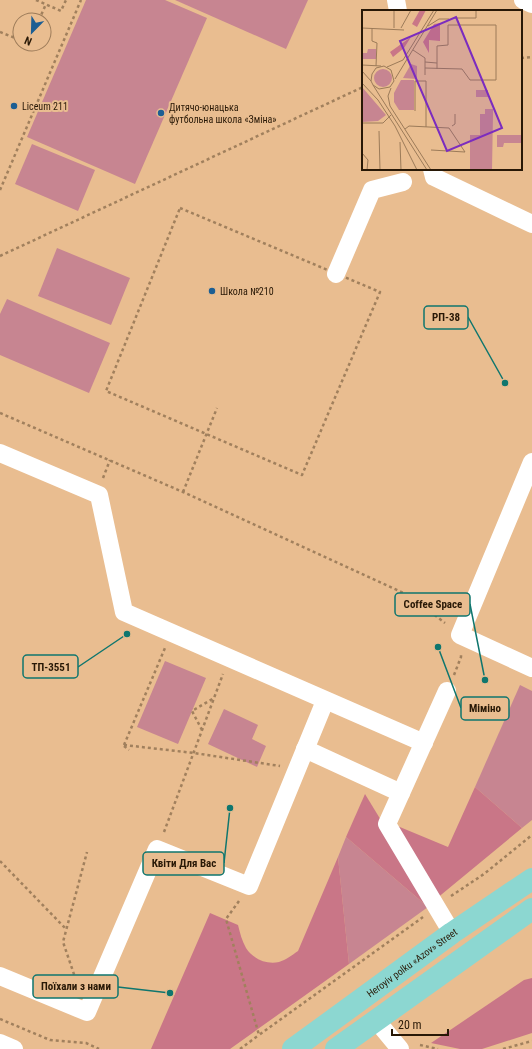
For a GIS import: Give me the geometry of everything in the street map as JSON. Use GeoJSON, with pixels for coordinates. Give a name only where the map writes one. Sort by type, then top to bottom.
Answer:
{"type":"FeatureCollection","features":[{"type":"Feature","properties":{"kind":"main road","name":"Heroyiv polku «Azov» Street"},"geometry":{"type":"LineString","coordinates":[[293,1049],[452,933],[532,879]]}},
{"type":"Feature","properties":{"kind":"main road"},"geometry":{"type":"LineString","coordinates":[[336,1049],[532,909]]}},
{"type":"Feature","properties":{"kind":"lane"},"geometry":{"type":"LineString","coordinates":[[396,0],[398,10]]}},
{"type":"Feature","properties":{"kind":"lane"},"geometry":{"type":"LineString","coordinates":[[523,0],[532,4]]}},
{"type":"Feature","properties":{"kind":"lane"},"geometry":{"type":"LineString","coordinates":[[432,170],[434,177],[532,224]]}},
{"type":"Feature","properties":{"kind":"lane"},"geometry":{"type":"LineString","coordinates":[[336,274],[372,190],[403,182]]}},
{"type":"Feature","properties":{"kind":"lane"},"geometry":{"type":"LineString","coordinates":[[0,453],[98,494],[124,612],[424,743]]}},
{"type":"Feature","properties":{"kind":"lane"},"geometry":{"type":"LineString","coordinates":[[532,462],[460,635],[532,668]]}},
{"type":"Feature","properties":{"kind":"lane"},"geometry":{"type":"LineString","coordinates":[[447,691],[388,824],[452,933]]}},
{"type":"Feature","properties":{"kind":"lane"},"geometry":{"type":"LineString","coordinates":[[0,976],[87,1012],[157,849],[249,886],[325,700]]}},
{"type":"Feature","properties":{"kind":"lane"},"geometry":{"type":"LineString","coordinates":[[305,749],[401,793]]}},
{"type":"Feature","properties":{"kind":"lane"},"geometry":{"type":"LineString","coordinates":[[376,1020],[400,1049]]}},
{"type":"Feature","properties":{"kind":"lane"},"geometry":{"type":"LineString","coordinates":[[0,1043],[14,1049]]}},
{"type":"Feature","properties":{"kind":"path"},"geometry":{"type":"LineString","coordinates":[[36,0],[61,11],[66,0]]}},
{"type":"Feature","properties":{"kind":"path"},"geometry":{"type":"LineString","coordinates":[[0,190],[81,0]]}},
{"type":"Feature","properties":{"kind":"path"},"geometry":{"type":"LineString","coordinates":[[42,12],[46,4]]}},
{"type":"Feature","properties":{"kind":"path"},"geometry":{"type":"LineString","coordinates":[[0,32],[12,37]]}},
{"type":"Feature","properties":{"kind":"path"},"geometry":{"type":"LineString","coordinates":[[522,58],[532,57]]}},
{"type":"Feature","properties":{"kind":"path"},"geometry":{"type":"LineString","coordinates":[[0,256],[362,87]]}},
{"type":"Feature","properties":{"kind":"path"},"geometry":{"type":"LineString","coordinates":[[180,208],[380,292],[302,475],[206,435],[106,391],[180,208]]}},
{"type":"Feature","properties":{"kind":"path"},"geometry":{"type":"LineString","coordinates":[[183,492],[217,408]]}},
{"type":"Feature","properties":{"kind":"path"},"geometry":{"type":"LineString","coordinates":[[0,413],[183,492],[410,596],[460,635],[461,657]]}},
{"type":"Feature","properties":{"kind":"path"},"geometry":{"type":"LineString","coordinates":[[124,745],[171,633]]}},
{"type":"Feature","properties":{"kind":"path"},"geometry":{"type":"LineString","coordinates":[[157,849],[194,753],[228,658]]}},
{"type":"Feature","properties":{"kind":"path"},"geometry":{"type":"LineString","coordinates":[[202,731],[192,711],[214,698]]}},
{"type":"Feature","properties":{"kind":"path"},"geometry":{"type":"LineString","coordinates":[[124,745],[129,750]]}},
{"type":"Feature","properties":{"kind":"path"},"geometry":{"type":"LineString","coordinates":[[124,745],[194,753],[297,769]]}},
{"type":"Feature","properties":{"kind":"path"},"geometry":{"type":"LineString","coordinates":[[240,1049],[437,906],[484,874],[532,835]]}},
{"type":"Feature","properties":{"kind":"path"},"geometry":{"type":"LineString","coordinates":[[87,852],[63,942],[87,1012]]}},
{"type":"Feature","properties":{"kind":"path"},"geometry":{"type":"LineString","coordinates":[[0,861],[67,929]]}},
{"type":"Feature","properties":{"kind":"path"},"geometry":{"type":"LineString","coordinates":[[249,886],[226,919],[259,1035]]}},
{"type":"Feature","properties":{"kind":"path"},"geometry":{"type":"LineString","coordinates":[[0,1019],[50,1040],[86,1044],[99,1049]]}},
{"type":"Feature","properties":{"kind":"path"},"geometry":{"type":"LineString","coordinates":[[503,1049],[532,1041]]}},
{"type":"Feature","properties":{"kind":"path"},"geometry":{"type":"LineString","coordinates":[[420,1045],[438,1049]]}},
{"type":"Feature","properties":{"kind":"shaded area"},"geometry":{"type":"Polygon","coordinates":[[[86,0],[165,0],[207,18],[135,184],[27,137],[86,0]]]}},
{"type":"Feature","properties":{"kind":"shaded area"},"geometry":{"type":"Polygon","coordinates":[[[175,0],[308,0],[286,49],[175,0]]]}},
{"type":"Feature","properties":{"kind":"shaded area"},"geometry":{"type":"Polygon","coordinates":[[[32,144],[95,170],[78,211],[15,184],[32,144]]]}},
{"type":"Feature","properties":{"kind":"shaded area"},"geometry":{"type":"Polygon","coordinates":[[[57,248],[130,278],[111,325],[38,296],[57,248]]]}},
{"type":"Feature","properties":{"kind":"shaded area"},"geometry":{"type":"Polygon","coordinates":[[[7,299],[110,343],[89,393],[0,355],[0,314],[7,299]]]}},
{"type":"Feature","properties":{"kind":"shaded area"},"geometry":{"type":"Polygon","coordinates":[[[165,661],[206,678],[178,744],[137,727],[165,661]]]}},
{"type":"Feature","properties":{"kind":"shaded area"},"geometry":{"type":"Polygon","coordinates":[[[520,685],[532,691],[532,820],[522,828],[475,787],[520,685]]]}},
{"type":"Feature","properties":{"kind":"shaded area"},"geometry":{"type":"Polygon","coordinates":[[[224,709],[258,725],[252,739],[266,746],[257,767],[208,744],[224,709]]]}},
{"type":"Feature","properties":{"kind":"shaded area"},"geometry":{"type":"Polygon","coordinates":[[[475,787],[522,828],[436,899],[395,825],[448,847],[475,787]]]}},
{"type":"Feature","properties":{"kind":"shaded area"},"geometry":{"type":"Polygon","coordinates":[[[365,794],[432,904],[428,907],[346,837],[365,794]]]}},
{"type":"Feature","properties":{"kind":"shaded area"},"geometry":{"type":"Polygon","coordinates":[[[346,837],[428,907],[349,964],[338,857],[346,837]]]}},
{"type":"Feature","properties":{"kind":"shaded area"},"geometry":{"type":"Polygon","coordinates":[[[338,857],[349,964],[230,1049],[151,1049],[210,913],[238,925],[246,948],[256,958],[270,963],[282,961],[298,951],[338,857]]]}},
{"type":"Feature","properties":{"kind":"shaded area"},"geometry":{"type":"Polygon","coordinates":[[[532,978],[532,1033],[482,1049],[460,1049],[431,1043],[524,980],[532,978]]]}},
{"type":"Feature","properties":{"kind":"place","name":"Liceum 211"},"geometry":{"type":"Point","coordinates":[14,106]}},
{"type":"Feature","properties":{"kind":"place","name":"Дитячо-юнацька футбольна школа «Зміна»"},"geometry":{"type":"Point","coordinates":[161,113]}},
{"type":"Feature","properties":{"kind":"place","name":"Школа №210"},"geometry":{"type":"Point","coordinates":[212,291]}},
{"type":"Feature","properties":{"kind":"place","name":"РП-38"},"geometry":{"type":"Point","coordinates":[505,383]}},
{"type":"Feature","properties":{"kind":"place","name":"ТП-3551"},"geometry":{"type":"Point","coordinates":[127,634]}},
{"type":"Feature","properties":{"kind":"place","name":"Міміно"},"geometry":{"type":"Point","coordinates":[438,647]}},
{"type":"Feature","properties":{"kind":"place","name":"Coffee Space"},"geometry":{"type":"Point","coordinates":[485,680]}},
{"type":"Feature","properties":{"kind":"place","name":"Квіти Для Вас"},"geometry":{"type":"Point","coordinates":[230,808]}},
{"type":"Feature","properties":{"kind":"place","name":"Поїхали з нами"},"geometry":{"type":"Point","coordinates":[170,993]}}]}
